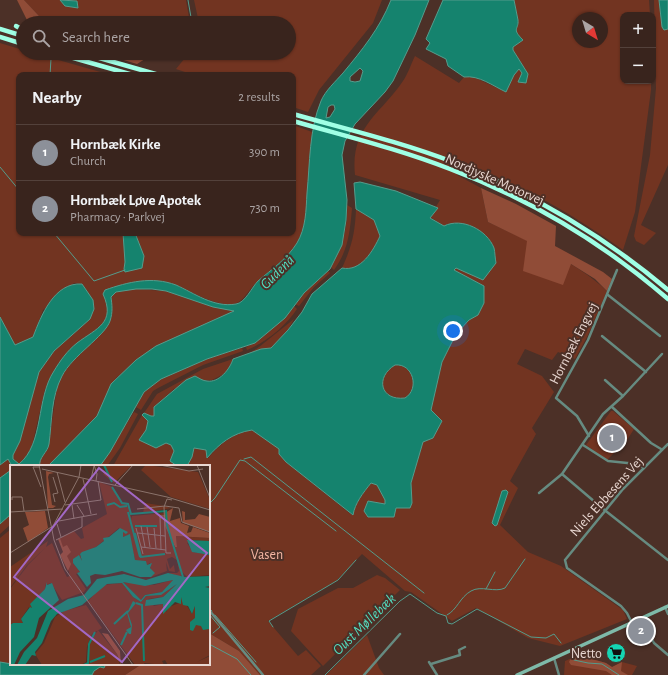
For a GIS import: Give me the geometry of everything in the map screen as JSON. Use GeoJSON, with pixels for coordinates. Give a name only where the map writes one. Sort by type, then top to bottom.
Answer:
{"type":"FeatureCollection","features":[{"type":"Feature","properties":{"kind":"highway"},"geometry":{"type":"LineString","coordinates":[[0,29],[16,34]]}},
{"type":"Feature","properties":{"kind":"highway"},"geometry":{"type":"LineString","coordinates":[[0,38],[16,42]]}},
{"type":"Feature","properties":{"kind":"highway"},"geometry":{"type":"LineString","coordinates":[[80,60],[122,72]]}},
{"type":"Feature","properties":{"kind":"highway"},"geometry":{"type":"LineString","coordinates":[[106,60],[148,72]]}},
{"type":"Feature","properties":{"kind":"highway"},"geometry":{"type":"LineString","coordinates":[[111,60],[148,72]]}},
{"type":"Feature","properties":{"kind":"highway","name":"Nordjyske Motorvej"},"geometry":{"type":"LineString","coordinates":[[296,115],[413,148],[472,170],[554,210],[587,230],[630,259],[668,290]]}},
{"type":"Feature","properties":{"kind":"highway","name":"Nordjyske Motorvej"},"geometry":{"type":"LineString","coordinates":[[296,122],[405,153],[493,186],[555,218],[591,240],[626,264],[668,298]]}},
{"type":"Feature","properties":{"kind":"street","name":"Hornbæk Engvej"},"geometry":{"type":"LineString","coordinates":[[589,436],[577,416],[556,398],[588,340],[608,295],[617,270]]}},
{"type":"Feature","properties":{"kind":"street"},"geometry":{"type":"LineString","coordinates":[[608,295],[660,336]]}},
{"type":"Feature","properties":{"kind":"street"},"geometry":{"type":"LineString","coordinates":[[602,336],[646,372]]}},
{"type":"Feature","properties":{"kind":"street"},"geometry":{"type":"LineString","coordinates":[[539,493],[562,474],[603,414],[623,396],[662,354]]}},
{"type":"Feature","properties":{"kind":"street"},"geometry":{"type":"LineString","coordinates":[[605,380],[623,396]]}},
{"type":"Feature","properties":{"kind":"street"},"geometry":{"type":"LineString","coordinates":[[612,407],[651,443],[661,449]]}},
{"type":"Feature","properties":{"kind":"street","name":"Niels Ebbesens Vej"},"geometry":{"type":"LineString","coordinates":[[632,623],[624,609],[567,568],[565,564],[566,557],[604,510],[661,449],[668,444]]}},
{"type":"Feature","properties":{"kind":"street"},"geometry":{"type":"LineString","coordinates":[[583,445],[612,463],[637,464],[644,468]]}},
{"type":"Feature","properties":{"kind":"street"},"geometry":{"type":"LineString","coordinates":[[562,474],[604,510],[668,560]]}},
{"type":"Feature","properties":{"kind":"street"},"geometry":{"type":"LineString","coordinates":[[517,675],[666,607],[668,614]]}},
{"type":"Feature","properties":{"kind":"street"},"geometry":{"type":"LineString","coordinates":[[210,611],[263,675]]}},
{"type":"Feature","properties":{"kind":"street"},"geometry":{"type":"LineString","coordinates":[[641,618],[654,643],[668,655]]}},
{"type":"Feature","properties":{"kind":"street"},"geometry":{"type":"LineString","coordinates":[[364,675],[400,634]]}},
{"type":"Feature","properties":{"kind":"street"},"geometry":{"type":"LineString","coordinates":[[437,675],[430,663],[460,655],[459,650],[465,647]]}},
{"type":"Feature","properties":{"kind":"street"},"geometry":{"type":"LineString","coordinates":[[554,658],[559,675]]}},
{"type":"Feature","properties":{"kind":"green space"},"geometry":{"type":"Polygon","coordinates":[[[24,0],[60,0],[65,6],[76,8],[77,1],[73,0],[186,0],[189,16],[39,16],[24,0]]]}},
{"type":"Feature","properties":{"kind":"green space"},"geometry":{"type":"Polygon","coordinates":[[[194,0],[382,0],[373,23],[319,90],[308,112],[296,108],[296,72],[185,72],[176,69],[183,60],[296,60],[296,16],[197,16],[194,0]]]}},
{"type":"Feature","properties":{"kind":"green space","name":"Vasen"},"geometry":{"type":"Polygon","coordinates":[[[514,0],[649,0],[650,12],[620,12],[620,84],[651,84],[635,212],[623,250],[557,207],[509,182],[464,164],[457,175],[481,188],[488,222],[535,244],[566,261],[594,280],[607,291],[588,335],[575,359],[558,352],[552,360],[525,349],[517,364],[542,376],[554,392],[532,428],[536,434],[510,481],[518,488],[500,525],[528,552],[561,566],[623,610],[627,619],[560,646],[528,638],[476,608],[452,621],[411,592],[405,591],[362,554],[336,581],[268,621],[298,656],[306,650],[321,666],[311,675],[260,675],[239,651],[210,634],[210,465],[188,465],[192,457],[194,448],[206,450],[206,455],[208,458],[217,448],[233,436],[252,430],[280,449],[279,454],[286,462],[352,515],[360,498],[371,483],[377,485],[385,500],[385,504],[368,501],[396,508],[412,502],[411,483],[423,442],[442,362],[456,334],[469,320],[478,315],[484,286],[454,270],[455,267],[496,263],[494,248],[486,236],[473,227],[458,223],[444,226],[430,217],[440,200],[355,175],[357,145],[368,123],[403,81],[415,56],[459,83],[464,77],[471,76],[506,92],[514,75],[519,69],[522,73],[519,82],[528,74],[513,50],[513,47],[522,40],[516,31],[518,23],[514,0]]]}},
{"type":"Feature","properties":{"kind":"green space"},"geometry":{"type":"Polygon","coordinates":[[[654,0],[668,0],[668,165],[641,225],[656,233],[644,245],[636,241],[634,236],[650,155],[656,88],[656,12],[654,12],[654,0]]]}},
{"type":"Feature","properties":{"kind":"green space"},"geometry":{"type":"Polygon","coordinates":[[[0,43],[16,48],[16,60],[58,60],[100,72],[16,72],[16,236],[123,236],[124,269],[144,256],[136,236],[296,236],[296,126],[312,132],[308,206],[301,234],[292,251],[259,280],[242,300],[234,304],[224,304],[211,301],[176,285],[158,281],[140,281],[105,290],[108,311],[103,326],[71,348],[45,389],[32,446],[28,456],[19,464],[13,459],[13,455],[20,440],[39,372],[54,351],[90,319],[93,300],[82,284],[74,283],[43,310],[33,337],[15,345],[0,317],[0,43]]]}},
{"type":"Feature","properties":{"kind":"green space"},"geometry":{"type":"Polygon","coordinates":[[[347,205],[352,208],[348,241],[339,263],[334,270],[331,267],[344,237],[347,205]]]}},
{"type":"Feature","properties":{"kind":"green space"},"geometry":{"type":"Polygon","coordinates":[[[356,209],[374,220],[380,236],[370,254],[361,264],[355,267],[342,268],[352,239],[356,209]]]}},
{"type":"Feature","properties":{"kind":"green space"},"geometry":{"type":"Polygon","coordinates":[[[328,271],[330,273],[314,287],[299,306],[295,304],[304,293],[328,271]]]}},
{"type":"Feature","properties":{"kind":"green space"},"geometry":{"type":"Polygon","coordinates":[[[136,289],[166,291],[213,307],[234,311],[117,377],[110,387],[97,416],[51,464],[40,465],[40,460],[48,449],[57,387],[63,374],[76,357],[108,326],[112,315],[112,295],[116,292],[136,289]]]}},
{"type":"Feature","properties":{"kind":"green space"},"geometry":{"type":"Polygon","coordinates":[[[294,306],[297,309],[281,328],[261,343],[247,350],[246,347],[272,329],[294,306]]]}},
{"type":"Feature","properties":{"kind":"green space"},"geometry":{"type":"Polygon","coordinates":[[[294,319],[288,330],[271,348],[261,349],[248,354],[259,347],[294,319]]]}},
{"type":"Feature","properties":{"kind":"green space"},"geometry":{"type":"Polygon","coordinates":[[[242,348],[243,351],[203,365],[158,388],[153,391],[141,410],[136,407],[144,392],[155,382],[207,359],[242,348]]]}},
{"type":"Feature","properties":{"kind":"green space"},"geometry":{"type":"Polygon","coordinates":[[[233,359],[226,373],[212,380],[204,380],[174,389],[154,407],[154,416],[144,413],[157,394],[203,369],[233,359]]]}},
{"type":"Feature","properties":{"kind":"green space"},"geometry":{"type":"Polygon","coordinates":[[[395,365],[406,368],[412,378],[412,389],[410,394],[405,398],[390,396],[383,387],[385,376],[395,365]]]}},
{"type":"Feature","properties":{"kind":"green space"},"geometry":{"type":"Polygon","coordinates":[[[611,411],[613,411],[634,429],[627,440],[607,460],[586,445],[611,411]]]}},
{"type":"Feature","properties":{"kind":"green space"},"geometry":{"type":"Polygon","coordinates":[[[134,412],[138,414],[120,448],[108,465],[101,465],[134,412]]]}},
{"type":"Feature","properties":{"kind":"green space"},"geometry":{"type":"Polygon","coordinates":[[[142,415],[148,421],[146,430],[171,445],[174,451],[170,461],[176,465],[114,465],[142,415]]]}},
{"type":"Feature","properties":{"kind":"green space"},"geometry":{"type":"Polygon","coordinates":[[[8,459],[12,465],[10,465],[10,471],[0,478],[0,465],[8,459]]]}},
{"type":"Feature","properties":{"kind":"green space"},"geometry":{"type":"Polygon","coordinates":[[[10,515],[10,525],[0,534],[0,524],[10,515]]]}},
{"type":"Feature","properties":{"kind":"green space"},"geometry":{"type":"Polygon","coordinates":[[[10,530],[10,664],[0,662],[0,538],[10,530]]]}},
{"type":"Feature","properties":{"kind":"green space"},"geometry":{"type":"Polygon","coordinates":[[[377,575],[385,578],[400,590],[323,666],[291,631],[298,609],[338,588],[353,588],[377,575]]]}},
{"type":"Feature","properties":{"kind":"green space"},"geometry":{"type":"Polygon","coordinates":[[[367,635],[379,668],[384,675],[326,675],[367,635]]]}},
{"type":"Feature","properties":{"kind":"green space"},"geometry":{"type":"Polygon","coordinates":[[[579,655],[606,663],[612,667],[622,662],[637,666],[632,675],[564,675],[565,661],[579,655]]]}},
{"type":"Feature","properties":{"kind":"green space"},"geometry":{"type":"Polygon","coordinates":[[[106,665],[140,665],[125,675],[92,675],[97,669],[104,668],[106,665]]]}},
{"type":"Feature","properties":{"kind":"shaded area"},"geometry":{"type":"Polygon","coordinates":[[[17,0],[24,0],[39,16],[25,16],[17,0]]]}},
{"type":"Feature","properties":{"kind":"shaded area"},"geometry":{"type":"Polygon","coordinates":[[[124,60],[143,60],[137,64],[124,60]]]}},
{"type":"Feature","properties":{"kind":"shaded area"},"geometry":{"type":"Polygon","coordinates":[[[481,188],[516,204],[556,226],[555,246],[603,272],[612,279],[607,291],[595,279],[571,264],[563,285],[523,271],[527,241],[488,222],[481,188]]]}},
{"type":"Feature","properties":{"kind":"shaded area"},"geometry":{"type":"Polygon","coordinates":[[[210,634],[239,651],[260,675],[125,675],[140,665],[210,665],[210,634]]]}},
{"type":"Feature","properties":{"kind":"shaded area"},"geometry":{"type":"Polygon","coordinates":[[[577,655],[606,663],[612,667],[622,662],[621,671],[628,675],[612,675],[606,671],[571,665],[569,662],[571,658],[577,655]]]}},
{"type":"Feature","properties":{"kind":"water"},"geometry":{"type":"Polygon","coordinates":[[[60,0],[77,1],[78,8],[65,6],[60,0]]]}},
{"type":"Feature","properties":{"kind":"water","name":"Gudenå"},"geometry":{"type":"Polygon","coordinates":[[[391,0],[429,0],[415,35],[393,81],[385,92],[355,124],[345,141],[342,155],[347,200],[346,220],[342,245],[330,269],[304,293],[285,318],[255,343],[207,359],[161,379],[144,392],[110,452],[101,465],[49,465],[97,416],[111,384],[136,360],[156,346],[234,311],[213,307],[166,291],[136,289],[116,292],[111,297],[112,315],[107,327],[73,361],[58,384],[52,409],[49,444],[40,460],[40,465],[11,465],[8,459],[0,465],[0,317],[15,345],[33,337],[50,302],[56,294],[64,288],[82,284],[93,300],[94,309],[90,319],[54,351],[39,372],[20,441],[13,455],[13,459],[19,464],[27,455],[32,445],[44,394],[54,371],[70,349],[97,329],[106,318],[106,304],[103,294],[105,290],[140,281],[158,281],[176,285],[212,302],[228,305],[236,304],[242,301],[258,281],[289,254],[297,243],[304,225],[312,135],[321,101],[328,90],[370,38],[382,20],[391,0]],[[360,68],[350,77],[350,81],[360,81],[363,71],[360,68]],[[334,105],[328,107],[326,118],[330,117],[335,109],[334,105]]]}},
{"type":"Feature","properties":{"kind":"water"},"geometry":{"type":"Polygon","coordinates":[[[443,0],[514,0],[518,20],[516,31],[523,40],[513,47],[513,50],[528,74],[526,83],[518,82],[522,73],[519,69],[514,75],[506,92],[480,79],[464,77],[448,66],[446,59],[426,49],[430,43],[426,39],[443,0]]]}},
{"type":"Feature","properties":{"kind":"water"},"geometry":{"type":"Polygon","coordinates":[[[659,0],[668,0],[668,29],[664,30],[662,27],[659,0]]]}},
{"type":"Feature","properties":{"kind":"water"},"geometry":{"type":"Polygon","coordinates":[[[360,182],[396,191],[438,208],[430,218],[444,226],[458,223],[466,224],[480,231],[491,242],[494,248],[496,263],[483,280],[456,268],[454,270],[484,286],[484,303],[478,315],[469,320],[456,334],[442,362],[431,410],[442,421],[433,438],[423,442],[411,483],[412,503],[410,508],[396,508],[394,517],[368,517],[364,511],[368,501],[385,504],[385,500],[377,485],[371,483],[357,502],[353,515],[286,462],[279,454],[279,449],[252,430],[232,436],[216,448],[207,458],[206,450],[194,448],[192,457],[188,465],[176,465],[170,461],[174,451],[171,445],[166,443],[156,448],[139,440],[146,430],[148,421],[142,415],[144,413],[154,416],[154,407],[186,380],[195,376],[206,381],[216,380],[227,371],[233,359],[261,349],[271,348],[302,312],[312,294],[342,268],[355,267],[366,259],[380,236],[374,220],[356,209],[354,183],[360,182]],[[395,365],[385,376],[383,387],[390,396],[405,398],[410,394],[413,383],[410,372],[401,365],[395,365]]]}},
{"type":"Feature","properties":{"kind":"water"},"geometry":{"type":"Polygon","coordinates":[[[123,236],[136,236],[144,256],[142,268],[125,272],[123,236]]]}},
{"type":"Feature","properties":{"kind":"water"},"geometry":{"type":"Polygon","coordinates":[[[10,471],[10,515],[0,524],[0,478],[10,471]]]}},
{"type":"Feature","properties":{"kind":"water"},"geometry":{"type":"Polygon","coordinates":[[[506,490],[508,492],[497,525],[495,526],[492,523],[502,491],[506,490]]]}},
{"type":"Feature","properties":{"kind":"water"},"geometry":{"type":"Polygon","coordinates":[[[0,662],[10,664],[10,665],[106,665],[104,668],[100,667],[94,671],[92,675],[0,675],[0,662]]]}},
{"type":"Feature","properties":{"kind":"waterway"},"geometry":{"type":"LineString","coordinates":[[188,0],[191,16]]}},
{"type":"Feature","properties":{"kind":"waterway"},"geometry":{"type":"LineString","coordinates":[[50,72],[51,60]]}},
{"type":"Feature","properties":{"kind":"waterway"},"geometry":{"type":"LineString","coordinates":[[0,167],[16,186]]}},
{"type":"Feature","properties":{"kind":"waterway"},"geometry":{"type":"LineString","coordinates":[[56,236],[94,281],[125,270]]}},
{"type":"Feature","properties":{"kind":"waterway"},"geometry":{"type":"LineString","coordinates":[[244,459],[251,457],[424,593]]}},
{"type":"Feature","properties":{"kind":"waterway"},"geometry":{"type":"LineString","coordinates":[[210,503],[215,498],[240,460],[245,461],[336,531]]}},
{"type":"Feature","properties":{"kind":"waterway"},"geometry":{"type":"LineString","coordinates":[[447,615],[467,594],[475,589],[497,590],[505,588],[525,559]]}},
{"type":"Feature","properties":{"kind":"waterway"},"geometry":{"type":"LineString","coordinates":[[273,627],[269,621],[338,580],[356,560]]}},
{"type":"Feature","properties":{"kind":"waterway"},"geometry":{"type":"LineString","coordinates":[[486,589],[495,572]]}},
{"type":"Feature","properties":{"kind":"waterway","name":"Oust Møllebæk"},"geometry":{"type":"LineString","coordinates":[[325,675],[400,601],[410,594],[437,613],[446,616],[448,623],[452,624],[477,609],[531,637],[546,638],[554,634],[561,643]]}},
{"type":"Feature","properties":{"kind":"waterway"},"geometry":{"type":"LineString","coordinates":[[210,615],[220,627],[213,633]]}},
{"type":"Feature","properties":{"kind":"waterway"},"geometry":{"type":"LineString","coordinates":[[215,615],[256,662]]}},
{"type":"Feature","properties":{"kind":"waterway","name":"Oust Møllebæk"},"geometry":{"type":"LineString","coordinates":[[210,645],[237,659],[251,675]]}},
{"type":"Feature","properties":{"kind":"waterway","name":"Oust Møllebæk"},"geometry":{"type":"LineString","coordinates":[[574,660],[602,664],[619,675]]}},
{"type":"Feature","properties":{"kind":"place","name":"Hornbæk Kirke"},"geometry":{"type":"Point","coordinates":[612,438]}},
{"type":"Feature","properties":{"kind":"place","name":"Hornbæk Løve Apotek"},"geometry":{"type":"Point","coordinates":[641,631]}},
{"type":"Feature","properties":{"kind":"place","name":"Netto"},"geometry":{"type":"Point","coordinates":[616,653]}}]}
